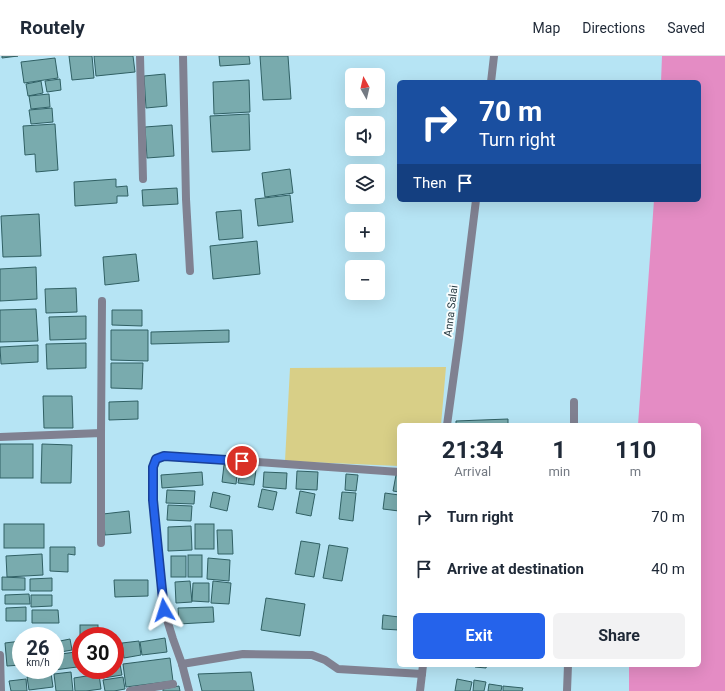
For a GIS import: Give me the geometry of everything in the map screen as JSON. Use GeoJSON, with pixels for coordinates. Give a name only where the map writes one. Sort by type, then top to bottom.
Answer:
{"type":"FeatureCollection","features":[{"type":"Feature","properties":{"kind":"street"},"geometry":{"type":"LineString","coordinates":[[140,56],[143,179]]}},
{"type":"Feature","properties":{"kind":"street"},"geometry":{"type":"LineString","coordinates":[[183,56],[186,200],[190,271]]}},
{"type":"Feature","properties":{"kind":"street"},"geometry":{"type":"LineString","coordinates":[[491,80],[494,56]]}},
{"type":"Feature","properties":{"kind":"street","name":"Anna Salai"},"geometry":{"type":"LineString","coordinates":[[447,423],[476,202]]}},
{"type":"Feature","properties":{"kind":"street"},"geometry":{"type":"LineString","coordinates":[[101,543],[102,301]]}},
{"type":"Feature","properties":{"kind":"street"},"geometry":{"type":"LineString","coordinates":[[574,402],[574,423]]}},
{"type":"Feature","properties":{"kind":"street"},"geometry":{"type":"LineString","coordinates":[[0,438],[101,433]]}},
{"type":"Feature","properties":{"kind":"street"},"geometry":{"type":"LineString","coordinates":[[189,691],[182,664],[164,610],[153,500],[153,467],[156,459],[164,456],[397,472]]}},
{"type":"Feature","properties":{"kind":"street"},"geometry":{"type":"LineString","coordinates":[[182,664],[243,654],[312,655],[325,660],[338,669],[422,674]]}},
{"type":"Feature","properties":{"kind":"street"},"geometry":{"type":"LineString","coordinates":[[0,655],[2,691]]}},
{"type":"Feature","properties":{"kind":"street"},"geometry":{"type":"LineString","coordinates":[[420,691],[423,667]]}},
{"type":"Feature","properties":{"kind":"street"},"geometry":{"type":"LineString","coordinates":[[567,691],[568,667]]}},
{"type":"Feature","properties":{"kind":"street"},"geometry":{"type":"LineString","coordinates":[[130,691],[174,684]]}},
{"type":"Feature","properties":{"kind":"shaded area"},"geometry":{"type":"Polygon","coordinates":[[[662,56],[725,56],[725,691],[629,691],[629,667],[701,667],[701,423],[638,423],[654,202],[701,202],[701,80],[661,80],[662,56]]]}},
{"type":"Feature","properties":{"kind":"shaded area"},"geometry":{"type":"Polygon","coordinates":[[[446,367],[441,423],[397,423],[397,466],[285,461],[290,368],[446,367]]]}},
{"type":"Feature","properties":{"kind":"building"},"geometry":{"type":"Polygon","coordinates":[[[2,56],[18,56],[2,58],[2,56]]]}},
{"type":"Feature","properties":{"kind":"building"},"geometry":{"type":"Polygon","coordinates":[[[69,56],[92,56],[94,78],[72,80],[69,56]]]}},
{"type":"Feature","properties":{"kind":"building"},"geometry":{"type":"Polygon","coordinates":[[[94,56],[133,56],[135,72],[96,76],[94,56]]]}},
{"type":"Feature","properties":{"kind":"building"},"geometry":{"type":"Polygon","coordinates":[[[219,56],[249,56],[250,64],[220,66],[219,56]]]}},
{"type":"Feature","properties":{"kind":"building"},"geometry":{"type":"Polygon","coordinates":[[[260,56],[288,56],[291,99],[263,100],[260,56]]]}},
{"type":"Feature","properties":{"kind":"building"},"geometry":{"type":"Polygon","coordinates":[[[55,58],[58,78],[24,83],[21,62],[55,58]]]}},
{"type":"Feature","properties":{"kind":"building"},"geometry":{"type":"Polygon","coordinates":[[[165,74],[167,106],[146,108],[144,76],[165,74]]]}},
{"type":"Feature","properties":{"kind":"building"},"geometry":{"type":"Polygon","coordinates":[[[60,79],[61,90],[47,92],[45,81],[60,79]]]}},
{"type":"Feature","properties":{"kind":"building"},"geometry":{"type":"Polygon","coordinates":[[[249,80],[250,112],[214,114],[213,82],[249,80]]]}},
{"type":"Feature","properties":{"kind":"building"},"geometry":{"type":"Polygon","coordinates":[[[41,81],[43,93],[28,96],[26,84],[41,81]]]}},
{"type":"Feature","properties":{"kind":"building"},"geometry":{"type":"Polygon","coordinates":[[[49,94],[50,107],[31,109],[29,96],[49,94]]]}},
{"type":"Feature","properties":{"kind":"building"},"geometry":{"type":"Polygon","coordinates":[[[52,108],[53,122],[31,124],[29,110],[52,108]]]}},
{"type":"Feature","properties":{"kind":"building"},"geometry":{"type":"Polygon","coordinates":[[[249,114],[250,150],[212,152],[210,116],[249,114]]]}},
{"type":"Feature","properties":{"kind":"building"},"geometry":{"type":"Polygon","coordinates":[[[55,124],[58,170],[36,172],[35,154],[25,155],[23,126],[55,124]]]}},
{"type":"Feature","properties":{"kind":"building"},"geometry":{"type":"Polygon","coordinates":[[[172,125],[174,156],[147,158],[145,127],[172,125]]]}},
{"type":"Feature","properties":{"kind":"building"},"geometry":{"type":"Polygon","coordinates":[[[290,169],[293,193],[265,197],[262,173],[290,169]]]}},
{"type":"Feature","properties":{"kind":"building"},"geometry":{"type":"Polygon","coordinates":[[[116,179],[116,187],[127,186],[128,196],[117,196],[117,203],[75,206],[74,182],[116,179]]]}},
{"type":"Feature","properties":{"kind":"building"},"geometry":{"type":"Polygon","coordinates":[[[177,188],[178,204],[143,206],[142,190],[177,188]]]}},
{"type":"Feature","properties":{"kind":"building"},"geometry":{"type":"Polygon","coordinates":[[[290,195],[293,222],[258,226],[255,199],[290,195]]]}},
{"type":"Feature","properties":{"kind":"building"},"geometry":{"type":"Polygon","coordinates":[[[241,210],[243,238],[219,240],[216,212],[241,210]]]}},
{"type":"Feature","properties":{"kind":"building"},"geometry":{"type":"Polygon","coordinates":[[[39,214],[41,256],[3,257],[1,216],[39,214]]]}},
{"type":"Feature","properties":{"kind":"building"},"geometry":{"type":"Polygon","coordinates":[[[257,241],[260,274],[213,279],[210,246],[257,241]]]}},
{"type":"Feature","properties":{"kind":"building"},"geometry":{"type":"Polygon","coordinates":[[[136,254],[139,281],[105,285],[103,257],[136,254]]]}},
{"type":"Feature","properties":{"kind":"building"},"geometry":{"type":"Polygon","coordinates":[[[36,267],[37,299],[0,301],[0,269],[36,267]]]}},
{"type":"Feature","properties":{"kind":"building"},"geometry":{"type":"Polygon","coordinates":[[[76,288],[77,312],[46,313],[45,289],[76,288]]]}},
{"type":"Feature","properties":{"kind":"building"},"geometry":{"type":"Polygon","coordinates":[[[36,309],[38,341],[0,342],[0,310],[36,309]]]}},
{"type":"Feature","properties":{"kind":"building"},"geometry":{"type":"Polygon","coordinates":[[[112,310],[142,310],[142,326],[112,325],[112,310]]]}},
{"type":"Feature","properties":{"kind":"building"},"geometry":{"type":"Polygon","coordinates":[[[86,316],[86,339],[50,340],[49,317],[86,316]]]}},
{"type":"Feature","properties":{"kind":"building"},"geometry":{"type":"Polygon","coordinates":[[[111,330],[148,330],[148,361],[111,360],[111,330]]]}},
{"type":"Feature","properties":{"kind":"building"},"geometry":{"type":"Polygon","coordinates":[[[229,330],[229,342],[151,344],[151,332],[229,330]]]}},
{"type":"Feature","properties":{"kind":"building"},"geometry":{"type":"Polygon","coordinates":[[[86,343],[86,368],[47,369],[46,344],[86,343]]]}},
{"type":"Feature","properties":{"kind":"building"},"geometry":{"type":"Polygon","coordinates":[[[38,345],[38,362],[1,364],[0,347],[38,345]]]}},
{"type":"Feature","properties":{"kind":"building"},"geometry":{"type":"Polygon","coordinates":[[[111,363],[143,363],[142,389],[111,388],[111,363]]]}},
{"type":"Feature","properties":{"kind":"building"},"geometry":{"type":"Polygon","coordinates":[[[43,396],[72,396],[73,428],[44,428],[43,396]]]}},
{"type":"Feature","properties":{"kind":"building"},"geometry":{"type":"Polygon","coordinates":[[[138,401],[138,419],[109,420],[109,402],[138,401]]]}},
{"type":"Feature","properties":{"kind":"building"},"geometry":{"type":"Polygon","coordinates":[[[508,419],[508,423],[456,423],[456,421],[508,419]]]}},
{"type":"Feature","properties":{"kind":"building"},"geometry":{"type":"Polygon","coordinates":[[[0,444],[33,444],[33,478],[0,478],[0,444]]]}},
{"type":"Feature","properties":{"kind":"building"},"geometry":{"type":"Polygon","coordinates":[[[42,444],[72,445],[71,483],[41,483],[42,444]]]}},
{"type":"Feature","properties":{"kind":"building"},"geometry":{"type":"Polygon","coordinates":[[[224,465],[238,467],[236,484],[222,482],[224,465]]]}},
{"type":"Feature","properties":{"kind":"building"},"geometry":{"type":"Polygon","coordinates":[[[241,468],[256,470],[254,485],[238,483],[241,468]]]}},
{"type":"Feature","properties":{"kind":"building"},"geometry":{"type":"Polygon","coordinates":[[[297,471],[318,472],[317,490],[296,489],[297,471]]]}},
{"type":"Feature","properties":{"kind":"building"},"geometry":{"type":"Polygon","coordinates":[[[202,472],[203,485],[162,488],[161,475],[202,472]]]}},
{"type":"Feature","properties":{"kind":"building"},"geometry":{"type":"Polygon","coordinates":[[[264,472],[287,473],[286,489],[263,487],[264,472]]]}},
{"type":"Feature","properties":{"kind":"building"},"geometry":{"type":"Polygon","coordinates":[[[346,474],[358,475],[356,491],[345,490],[346,474]]]}},
{"type":"Feature","properties":{"kind":"building"},"geometry":{"type":"Polygon","coordinates":[[[396,475],[397,492],[393,491],[396,475]]]}},
{"type":"Feature","properties":{"kind":"building"},"geometry":{"type":"Polygon","coordinates":[[[262,489],[277,492],[273,510],[258,507],[262,489]]]}},
{"type":"Feature","properties":{"kind":"building"},"geometry":{"type":"Polygon","coordinates":[[[167,490],[195,491],[194,504],[166,503],[167,490]]]}},
{"type":"Feature","properties":{"kind":"building"},"geometry":{"type":"Polygon","coordinates":[[[300,491],[315,494],[311,516],[296,513],[300,491]]]}},
{"type":"Feature","properties":{"kind":"building"},"geometry":{"type":"Polygon","coordinates":[[[213,492],[230,496],[227,511],[210,507],[213,492]]]}},
{"type":"Feature","properties":{"kind":"building"},"geometry":{"type":"Polygon","coordinates":[[[342,492],[356,493],[353,521],[339,519],[342,492]]]}},
{"type":"Feature","properties":{"kind":"building"},"geometry":{"type":"Polygon","coordinates":[[[385,493],[397,495],[397,511],[383,509],[385,493]]]}},
{"type":"Feature","properties":{"kind":"building"},"geometry":{"type":"Polygon","coordinates":[[[168,505],[192,506],[191,521],[167,520],[168,505]]]}},
{"type":"Feature","properties":{"kind":"building"},"geometry":{"type":"Polygon","coordinates":[[[129,511],[131,533],[105,535],[103,514],[129,511]]]}},
{"type":"Feature","properties":{"kind":"building"},"geometry":{"type":"Polygon","coordinates":[[[4,524],[44,524],[44,548],[4,548],[4,524]]]}},
{"type":"Feature","properties":{"kind":"building"},"geometry":{"type":"Polygon","coordinates":[[[195,524],[214,524],[214,549],[195,549],[195,524]]]}},
{"type":"Feature","properties":{"kind":"building"},"geometry":{"type":"Polygon","coordinates":[[[191,526],[192,550],[168,551],[168,527],[191,526]]]}},
{"type":"Feature","properties":{"kind":"building"},"geometry":{"type":"Polygon","coordinates":[[[217,530],[232,530],[233,554],[218,554],[217,530]]]}},
{"type":"Feature","properties":{"kind":"building"},"geometry":{"type":"Polygon","coordinates":[[[301,541],[320,544],[314,577],[295,574],[301,541]]]}},
{"type":"Feature","properties":{"kind":"building"},"geometry":{"type":"Polygon","coordinates":[[[329,545],[348,548],[342,581],[323,578],[329,545]]]}},
{"type":"Feature","properties":{"kind":"building"},"geometry":{"type":"Polygon","coordinates":[[[50,547],[75,547],[75,555],[68,554],[68,572],[50,571],[50,547]]]}},
{"type":"Feature","properties":{"kind":"building"},"geometry":{"type":"Polygon","coordinates":[[[42,554],[43,575],[7,577],[6,556],[42,554]]]}},
{"type":"Feature","properties":{"kind":"building"},"geometry":{"type":"Polygon","coordinates":[[[188,555],[202,555],[202,577],[188,577],[188,555]]]}},
{"type":"Feature","properties":{"kind":"building"},"geometry":{"type":"Polygon","coordinates":[[[171,556],[186,556],[186,577],[171,577],[171,556]]]}},
{"type":"Feature","properties":{"kind":"building"},"geometry":{"type":"Polygon","coordinates":[[[208,558],[230,560],[229,581],[207,579],[208,558]]]}},
{"type":"Feature","properties":{"kind":"building"},"geometry":{"type":"Polygon","coordinates":[[[2,577],[25,578],[25,590],[2,590],[2,577]]]}},
{"type":"Feature","properties":{"kind":"building"},"geometry":{"type":"Polygon","coordinates":[[[52,578],[52,591],[30,591],[30,579],[52,578]]]}},
{"type":"Feature","properties":{"kind":"building"},"geometry":{"type":"Polygon","coordinates":[[[114,580],[148,580],[148,596],[115,597],[114,580]]]}},
{"type":"Feature","properties":{"kind":"building"},"geometry":{"type":"Polygon","coordinates":[[[190,581],[192,602],[176,603],[175,582],[190,581]]]}},
{"type":"Feature","properties":{"kind":"building"},"geometry":{"type":"Polygon","coordinates":[[[213,581],[231,583],[229,604],[211,603],[213,581]]]}},
{"type":"Feature","properties":{"kind":"building"},"geometry":{"type":"Polygon","coordinates":[[[193,583],[209,583],[209,602],[192,601],[193,583]]]}},
{"type":"Feature","properties":{"kind":"building"},"geometry":{"type":"Polygon","coordinates":[[[29,594],[30,604],[5,604],[5,595],[29,594]]]}},
{"type":"Feature","properties":{"kind":"building"},"geometry":{"type":"Polygon","coordinates":[[[31,595],[52,595],[52,606],[31,607],[31,595]]]}},
{"type":"Feature","properties":{"kind":"building"},"geometry":{"type":"Polygon","coordinates":[[[266,598],[305,604],[300,636],[261,630],[266,598]]]}},
{"type":"Feature","properties":{"kind":"building"},"geometry":{"type":"Polygon","coordinates":[[[26,607],[26,621],[6,621],[6,608],[26,607]]]}},
{"type":"Feature","properties":{"kind":"building"},"geometry":{"type":"Polygon","coordinates":[[[213,607],[214,622],[179,624],[178,608],[213,607]]]}},
{"type":"Feature","properties":{"kind":"building"},"geometry":{"type":"Polygon","coordinates":[[[32,610],[58,610],[59,623],[32,623],[32,610]]]}},
{"type":"Feature","properties":{"kind":"building"},"geometry":{"type":"Polygon","coordinates":[[[383,615],[397,617],[397,630],[382,629],[383,615]]]}},
{"type":"Feature","properties":{"kind":"building"},"geometry":{"type":"Polygon","coordinates":[[[80,625],[98,625],[98,627],[80,627],[80,625]]]}},
{"type":"Feature","properties":{"kind":"building"},"geometry":{"type":"Polygon","coordinates":[[[165,638],[167,652],[142,655],[140,642],[165,638]]]}},
{"type":"Feature","properties":{"kind":"building"},"geometry":{"type":"Polygon","coordinates":[[[70,639],[72,650],[64,651],[64,640],[70,639]]]}},
{"type":"Feature","properties":{"kind":"building"},"geometry":{"type":"Polygon","coordinates":[[[139,641],[141,655],[124,658],[124,643],[139,641]]]}},
{"type":"Feature","properties":{"kind":"building"},"geometry":{"type":"Polygon","coordinates":[[[12,642],[12,666],[7,666],[5,643],[12,642]]]}},
{"type":"Feature","properties":{"kind":"building"},"geometry":{"type":"Polygon","coordinates":[[[72,652],[72,668],[64,669],[64,654],[72,652]]]}},
{"type":"Feature","properties":{"kind":"building"},"geometry":{"type":"Polygon","coordinates":[[[170,658],[173,681],[126,687],[124,664],[170,658]]]}},
{"type":"Feature","properties":{"kind":"building"},"geometry":{"type":"Polygon","coordinates":[[[71,672],[73,691],[56,691],[55,679],[64,679],[64,673],[71,672]]]}},
{"type":"Feature","properties":{"kind":"building"},"geometry":{"type":"Polygon","coordinates":[[[251,672],[254,691],[202,691],[198,674],[251,672]]]}},
{"type":"Feature","properties":{"kind":"building"},"geometry":{"type":"Polygon","coordinates":[[[26,679],[27,691],[11,691],[9,681],[26,679]]]}},
{"type":"Feature","properties":{"kind":"building"},"geometry":{"type":"Polygon","coordinates":[[[27,679],[52,679],[53,687],[29,690],[27,679]]]}},
{"type":"Feature","properties":{"kind":"building"},"geometry":{"type":"Polygon","coordinates":[[[74,679],[100,679],[101,689],[75,691],[74,679]]]}},
{"type":"Feature","properties":{"kind":"building"},"geometry":{"type":"Polygon","coordinates":[[[123,679],[125,689],[105,691],[103,680],[123,679]]]}},
{"type":"Feature","properties":{"kind":"building"},"geometry":{"type":"Polygon","coordinates":[[[457,679],[472,682],[470,691],[455,691],[457,679]]]}},
{"type":"Feature","properties":{"kind":"building"},"geometry":{"type":"Polygon","coordinates":[[[474,680],[486,682],[484,691],[473,691],[474,680]]]}},
{"type":"Feature","properties":{"kind":"building"},"geometry":{"type":"Polygon","coordinates":[[[489,684],[502,686],[501,691],[488,691],[489,684]]]}},
{"type":"Feature","properties":{"kind":"building"},"geometry":{"type":"Polygon","coordinates":[[[179,686],[180,691],[163,691],[163,689],[179,686]]]}},
{"type":"Feature","properties":{"kind":"building"},"geometry":{"type":"Polygon","coordinates":[[[503,686],[523,688],[522,691],[503,691],[503,686]]]}},
{"type":"Feature","properties":{"kind":"route"},"geometry":{"type":"LineString","coordinates":[[164,610],[153,500],[153,467],[156,459],[164,456],[242,461]]}}]}
